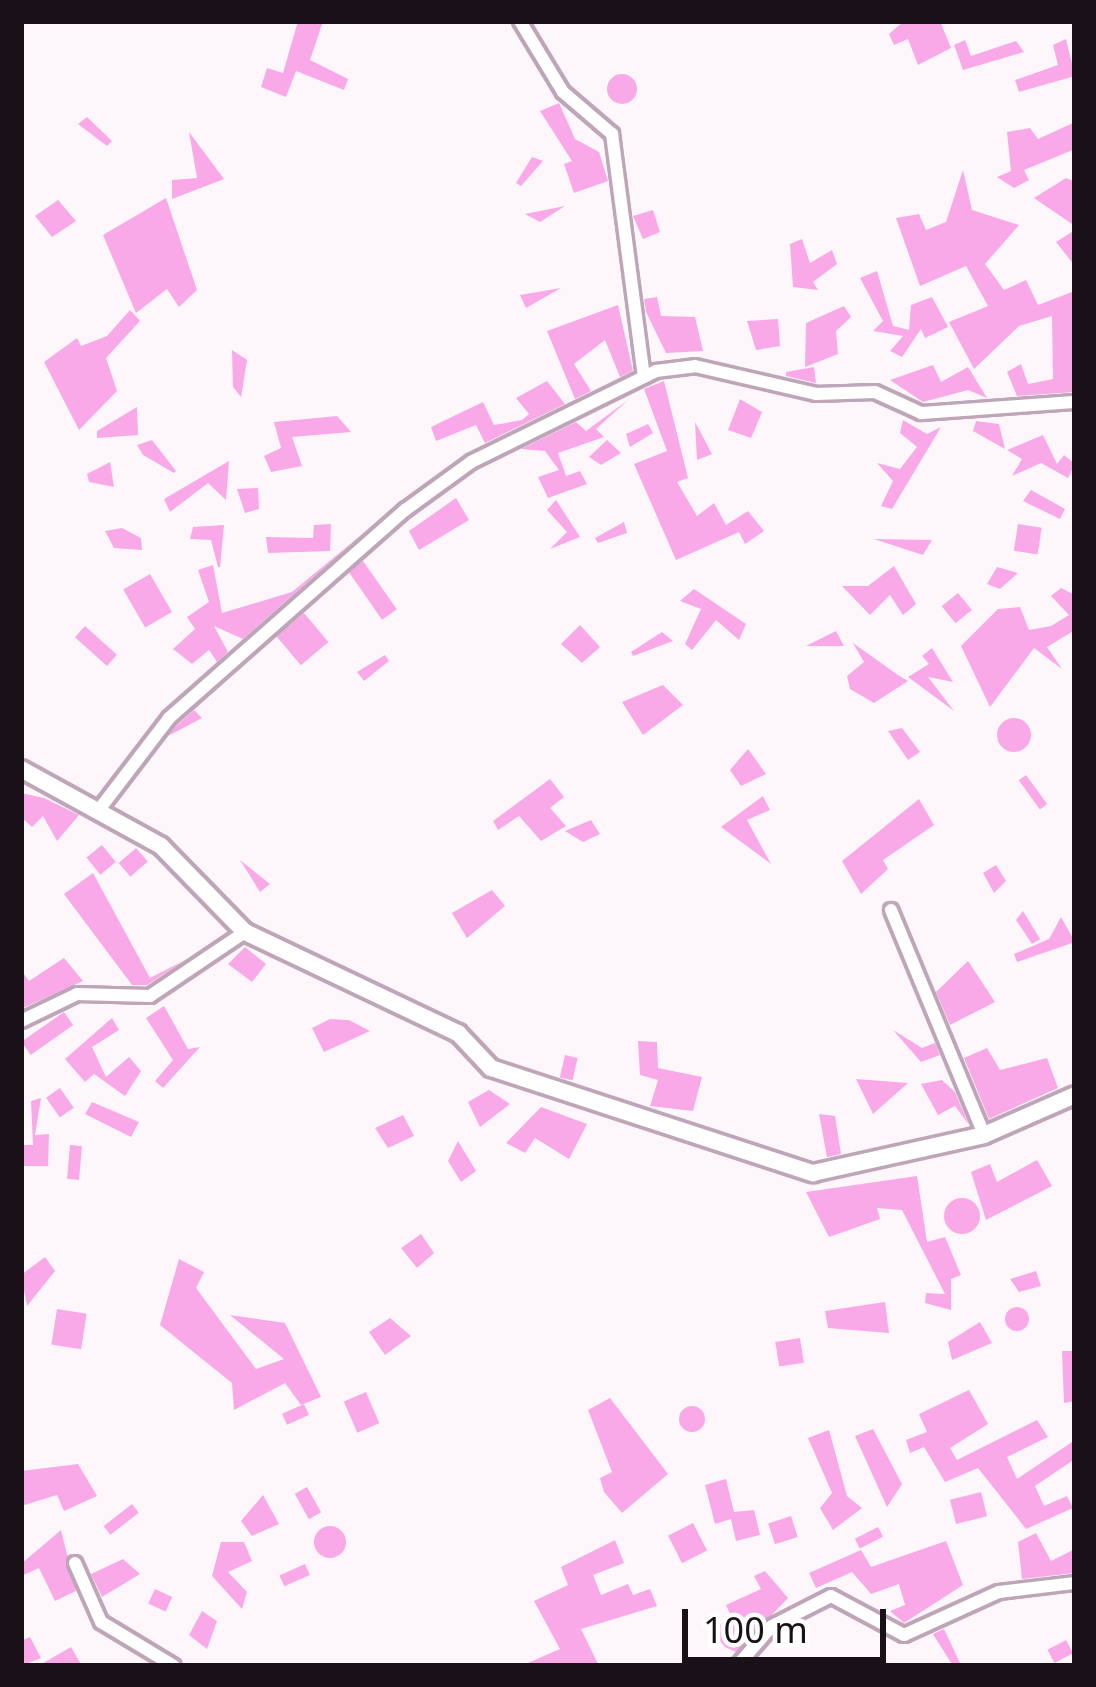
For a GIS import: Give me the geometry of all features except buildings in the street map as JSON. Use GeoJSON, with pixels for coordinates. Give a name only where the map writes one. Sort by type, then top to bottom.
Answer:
{"type":"FeatureCollection","features":[{"type":"Feature","properties":{"kind":"main road"},"geometry":{"type":"LineString","coordinates":[[21,769],[161,846],[245,932],[458,1033],[491,1069],[813,1173],[984,1135],[1075,1095]]}},
{"type":"Feature","properties":{"kind":"street"},"geometry":{"type":"LineString","coordinates":[[520,21],[563,92],[612,134],[644,377]]}},
{"type":"Feature","properties":{"kind":"street"},"geometry":{"type":"LineString","coordinates":[[98,812],[169,718],[405,510],[470,462],[644,377],[738,371],[816,394],[897,396],[921,413],[1075,402]]}},
{"type":"Feature","properties":{"kind":"street"},"geometry":{"type":"LineString","coordinates":[[891,910],[984,1135]]}},
{"type":"Feature","properties":{"kind":"street"},"geometry":{"type":"LineString","coordinates":[[21,1021],[76,994],[150,996],[245,932]]}},
{"type":"Feature","properties":{"kind":"street"},"geometry":{"type":"LineString","coordinates":[[75,1563],[100,1622],[174,1666]]}},
{"type":"Feature","properties":{"kind":"street"},"geometry":{"type":"LineString","coordinates":[[736,1666],[772,1626],[831,1596],[904,1635],[999,1592],[1075,1583]]}}]}
